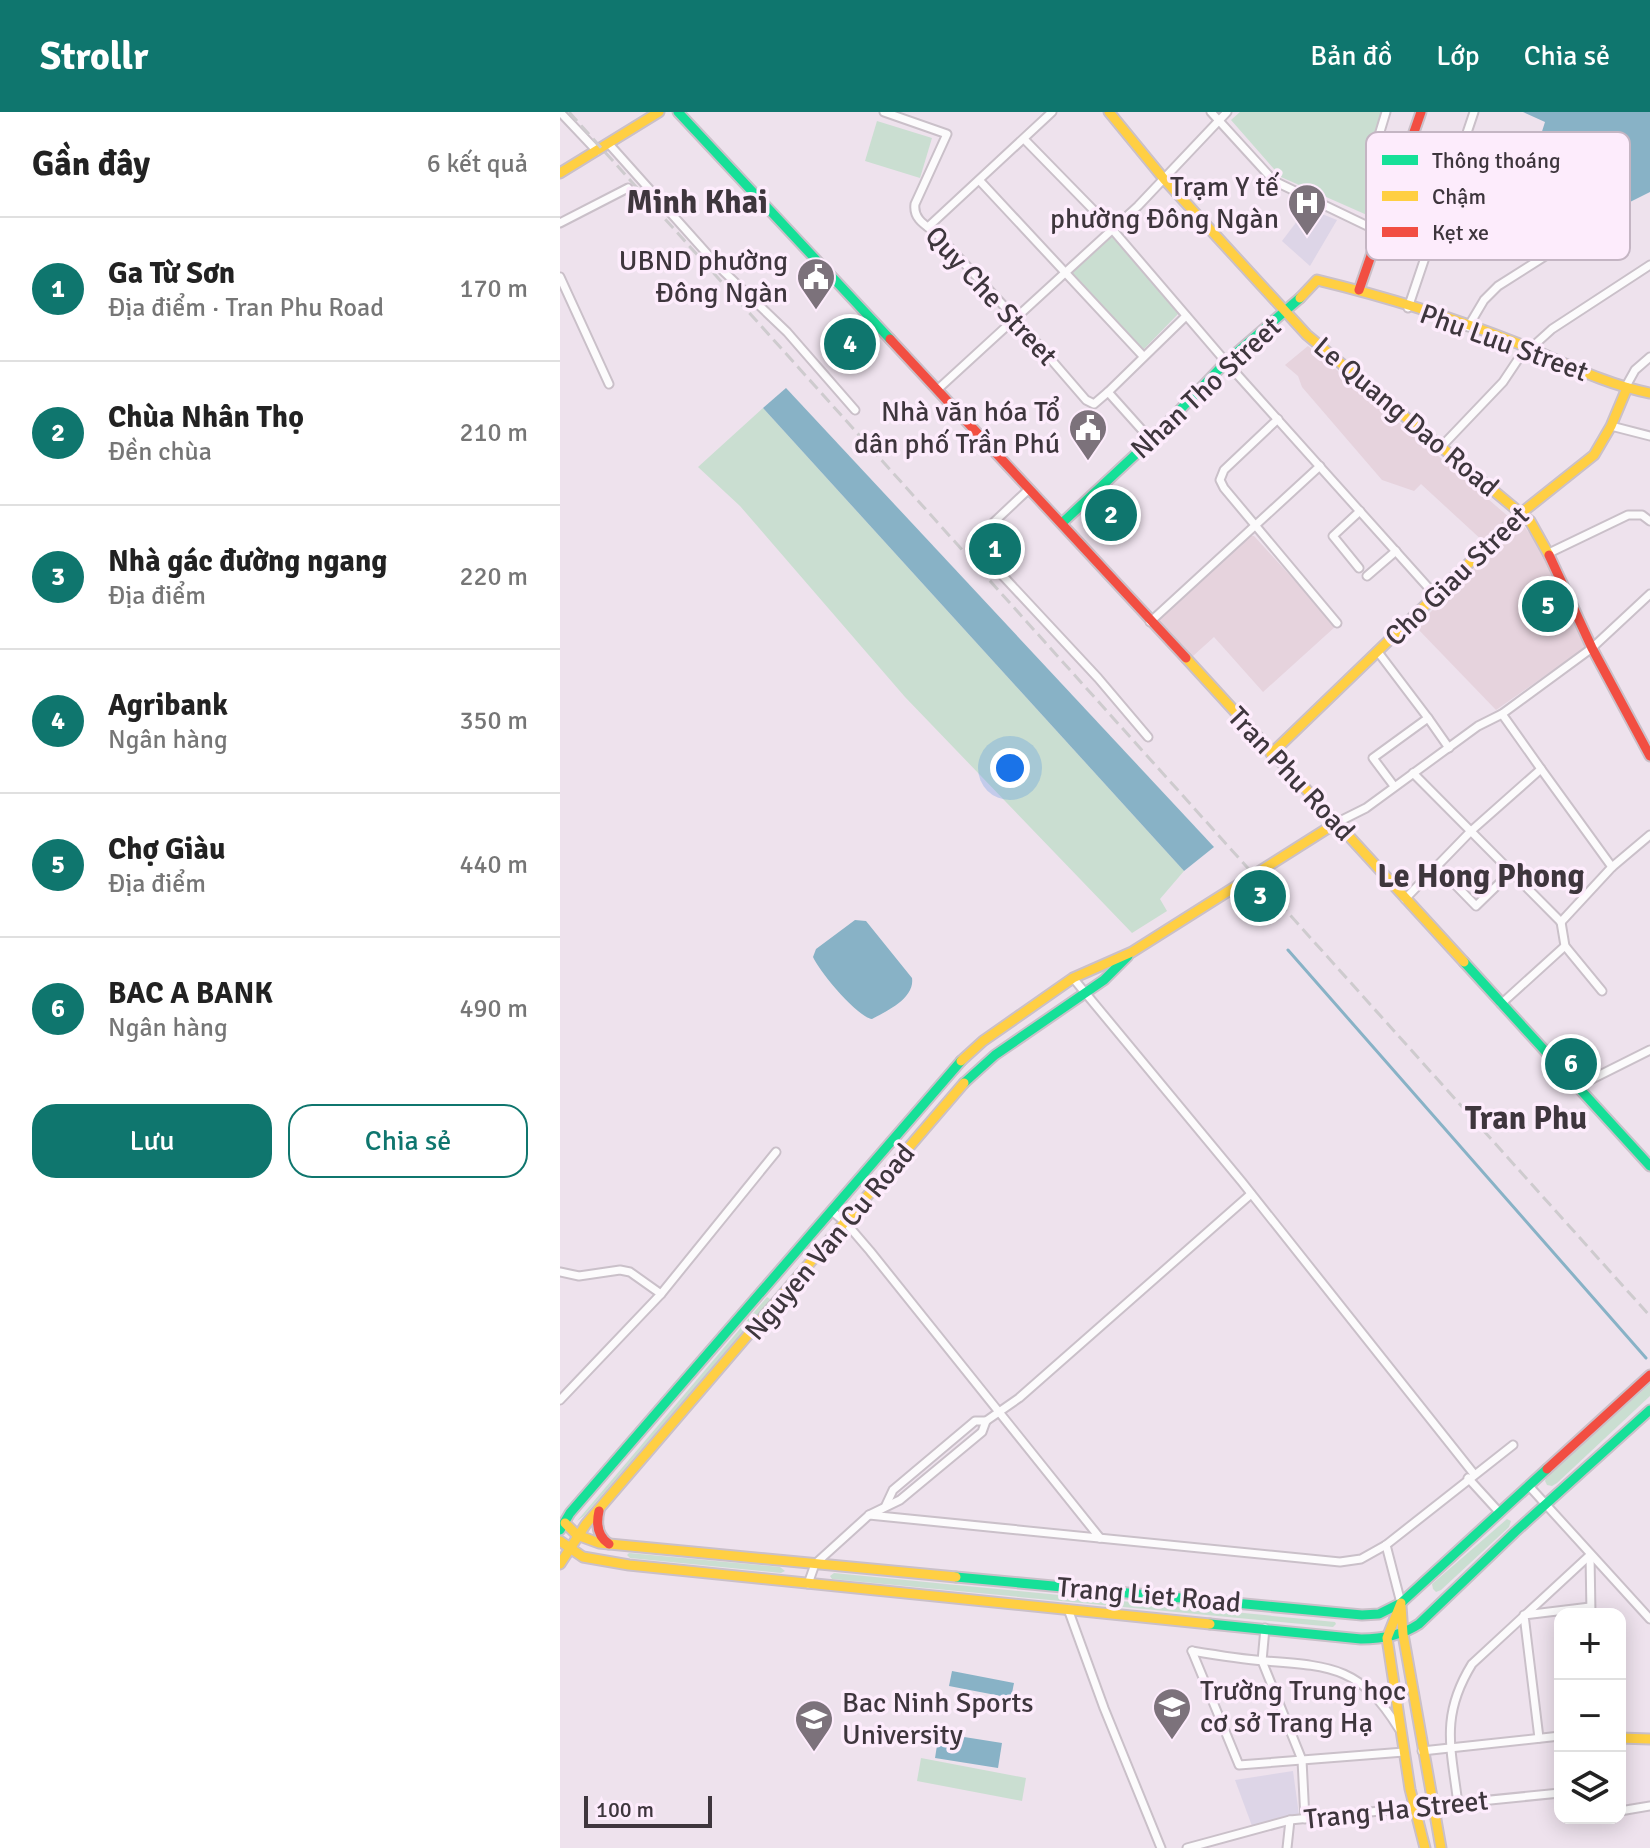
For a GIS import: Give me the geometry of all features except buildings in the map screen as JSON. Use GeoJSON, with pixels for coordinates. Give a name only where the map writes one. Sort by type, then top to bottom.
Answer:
{"type":"FeatureCollection","features":[{"type":"Feature","properties":{"kind":"main road"},"geometry":{"type":"LineString","coordinates":[[560,173],[659,112]]}},
{"type":"Feature","properties":{"kind":"main road","name":"Tran Phu Road"},"geometry":{"type":"LineString","coordinates":[[678,112],[1062,523],[1646,1163],[1650,1174]]}},
{"type":"Feature","properties":{"kind":"main road","name":"Le Quang Dao Road"},"geometry":{"type":"LineString","coordinates":[[1109,112],[1164,179],[1307,335],[1520,514],[1540,535],[1592,648],[1650,756]]}},
{"type":"Feature","properties":{"kind":"main road"},"geometry":{"type":"LineString","coordinates":[[1414,132],[1421,112]]}},
{"type":"Feature","properties":{"kind":"main road"},"geometry":{"type":"LineString","coordinates":[[1359,290],[1370,260]]}},
{"type":"Feature","properties":{"kind":"main road","name":"Nhan Tho Street"},"geometry":{"type":"LineString","coordinates":[[1062,523],[1151,440],[1226,362],[1285,313],[1317,280],[1359,290]]}},
{"type":"Feature","properties":{"kind":"main road","name":"Phu Luu Street"},"geometry":{"type":"LineString","coordinates":[[1359,290],[1529,347],[1626,388],[1650,393]]}},
{"type":"Feature","properties":{"kind":"main road","name":"Cho Giau Street"},"geometry":{"type":"LineString","coordinates":[[1271,754],[1520,514],[1594,455],[1611,426],[1626,388]]}},
{"type":"Feature","properties":{"kind":"main road","name":"Nguyen Van Cu Road"},"geometry":{"type":"LineString","coordinates":[[562,1524],[959,1063],[983,1041],[1073,978],[1132,952],[1336,823]]}},
{"type":"Feature","properties":{"kind":"main road","name":"Nguyen Van Cu Road"},"geometry":{"type":"LineString","coordinates":[[560,1564],[577,1535],[976,1070],[1085,995],[1132,952]]}},
{"type":"Feature","properties":{"kind":"main road"},"geometry":{"type":"LineString","coordinates":[[771,1281],[785,1294]]}},
{"type":"Feature","properties":{"kind":"main road","name":"Trang Liet Road"},"geometry":{"type":"LineString","coordinates":[[562,1524],[593,1543],[1362,1615],[1379,1614],[1401,1603],[1650,1375]]}},
{"type":"Feature","properties":{"kind":"main road","name":"Trang Liet Road"},"geometry":{"type":"LineString","coordinates":[[560,1541],[569,1550],[588,1559],[629,1565],[1361,1639],[1387,1638],[1403,1634],[1419,1624],[1650,1410]]}},
{"type":"Feature","properties":{"kind":"main road"},"geometry":{"type":"LineString","coordinates":[[599,1511],[597,1522],[600,1536],[609,1544]]}},
{"type":"Feature","properties":{"kind":"main road"},"geometry":{"type":"LineString","coordinates":[[1401,1603],[1422,1751],[1441,1848]]}},
{"type":"Feature","properties":{"kind":"main road"},"geometry":{"type":"LineString","coordinates":[[1401,1603],[1387,1638],[1400,1731],[1425,1848]]}},
{"type":"Feature","properties":{"kind":"main road"},"geometry":{"type":"LineString","coordinates":[[1626,1738],[1650,1739]]}},
{"type":"Feature","properties":{"kind":"street"},"geometry":{"type":"LineString","coordinates":[[560,112],[597,151]]}},
{"type":"Feature","properties":{"kind":"street","name":"Quy Che Street"},"geometry":{"type":"LineString","coordinates":[[884,112],[947,134],[915,204],[915,215],[1017,320],[1090,405],[1108,392]]}},
{"type":"Feature","properties":{"kind":"street"},"geometry":{"type":"LineString","coordinates":[[928,227],[1052,112]]}},
{"type":"Feature","properties":{"kind":"street"},"geometry":{"type":"LineString","coordinates":[[1211,112],[1274,181],[1366,225]]}},
{"type":"Feature","properties":{"kind":"street"},"geometry":{"type":"LineString","coordinates":[[937,390],[1138,206],[1227,112]]}},
{"type":"Feature","properties":{"kind":"street"},"geometry":{"type":"LineString","coordinates":[[1380,132],[1386,112]]}},
{"type":"Feature","properties":{"kind":"street"},"geometry":{"type":"LineString","coordinates":[[1467,132],[1474,112]]}},
{"type":"Feature","properties":{"kind":"street"},"geometry":{"type":"LineString","coordinates":[[1024,139],[1112,229],[1226,362],[1435,595]]}},
{"type":"Feature","properties":{"kind":"street"},"geometry":{"type":"LineString","coordinates":[[609,144],[719,267],[787,332],[855,410]]}},
{"type":"Feature","properties":{"kind":"street"},"geometry":{"type":"LineString","coordinates":[[980,181],[1143,356]]}},
{"type":"Feature","properties":{"kind":"street"},"geometry":{"type":"LineString","coordinates":[[560,223],[628,188]]}},
{"type":"Feature","properties":{"kind":"street"},"geometry":{"type":"LineString","coordinates":[[1408,308],[1424,260]]}},
{"type":"Feature","properties":{"kind":"street"},"geometry":{"type":"LineString","coordinates":[[1468,327],[1484,300],[1498,286],[1539,260]]}},
{"type":"Feature","properties":{"kind":"street"},"geometry":{"type":"LineString","coordinates":[[1441,447],[1503,382],[1529,347],[1650,265]]}},
{"type":"Feature","properties":{"kind":"street"},"geometry":{"type":"LineString","coordinates":[[560,277],[609,384]]}},
{"type":"Feature","properties":{"kind":"street"},"geometry":{"type":"LineString","coordinates":[[1151,440],[1108,392],[1186,316]]}},
{"type":"Feature","properties":{"kind":"street"},"geometry":{"type":"LineString","coordinates":[[1626,388],[1635,370],[1650,357]]}},
{"type":"Feature","properties":{"kind":"street"},"geometry":{"type":"LineString","coordinates":[[1278,419],[1220,477],[1224,488],[1337,623]]}},
{"type":"Feature","properties":{"kind":"street"},"geometry":{"type":"LineString","coordinates":[[1611,426],[1650,436]]}},
{"type":"Feature","properties":{"kind":"street"},"geometry":{"type":"LineString","coordinates":[[1150,622],[1320,466]]}},
{"type":"Feature","properties":{"kind":"street"},"geometry":{"type":"LineString","coordinates":[[1029,489],[978,537],[976,547],[1098,678],[1148,737]]}},
{"type":"Feature","properties":{"kind":"street"},"geometry":{"type":"LineString","coordinates":[[1359,568],[1333,536],[1360,511]]}},
{"type":"Feature","properties":{"kind":"street"},"geometry":{"type":"LineString","coordinates":[[1549,553],[1628,515],[1642,515],[1650,521]]}},
{"type":"Feature","properties":{"kind":"street"},"geometry":{"type":"LineString","coordinates":[[1367,576],[1396,551]]}},
{"type":"Feature","properties":{"kind":"street"},"geometry":{"type":"LineString","coordinates":[[1336,823],[1356,815],[1478,726],[1502,714],[1592,648],[1649,597]]}},
{"type":"Feature","properties":{"kind":"street"},"geometry":{"type":"LineString","coordinates":[[1378,652],[1449,748]]}},
{"type":"Feature","properties":{"kind":"street"},"geometry":{"type":"LineString","coordinates":[[1502,714],[1612,867]]}},
{"type":"Feature","properties":{"kind":"street"},"geometry":{"type":"LineString","coordinates":[[1394,786],[1373,758],[1428,718]]}},
{"type":"Feature","properties":{"kind":"street"},"geometry":{"type":"LineString","coordinates":[[1405,899],[1471,831],[1541,769]]}},
{"type":"Feature","properties":{"kind":"street"},"geometry":{"type":"LineString","coordinates":[[1413,773],[1561,922],[1565,946],[1602,991]]}},
{"type":"Feature","properties":{"kind":"street"},"geometry":{"type":"LineString","coordinates":[[1561,922],[1612,867],[1650,835]]}},
{"type":"Feature","properties":{"kind":"street"},"geometry":{"type":"LineString","coordinates":[[1438,867],[1476,906],[1511,872]]}},
{"type":"Feature","properties":{"kind":"street"},"geometry":{"type":"LineString","coordinates":[[1501,1004],[1565,946]]}},
{"type":"Feature","properties":{"kind":"street"},"geometry":{"type":"LineString","coordinates":[[1073,978],[1251,1194],[1499,1512]]}},
{"type":"Feature","properties":{"kind":"street"},"geometry":{"type":"LineString","coordinates":[[1576,1087],[1650,1050]]}},
{"type":"Feature","properties":{"kind":"street"},"geometry":{"type":"LineString","coordinates":[[560,1400],[661,1294],[776,1152]]}},
{"type":"Feature","properties":{"kind":"street"},"geometry":{"type":"LineString","coordinates":[[808,1584],[815,1564],[869,1515],[900,1500],[982,1432],[986,1421],[1019,1398],[1251,1194]]}},
{"type":"Feature","properties":{"kind":"street"},"geometry":{"type":"LineString","coordinates":[[832,1211],[846,1223],[1100,1538]]}},
{"type":"Feature","properties":{"kind":"street"},"geometry":{"type":"LineString","coordinates":[[560,1272],[579,1276],[620,1270],[630,1272],[661,1294]]}},
{"type":"Feature","properties":{"kind":"street"},"geometry":{"type":"LineString","coordinates":[[560,1383],[568,1392]]}},
{"type":"Feature","properties":{"kind":"street"},"geometry":{"type":"LineString","coordinates":[[886,1505],[893,1490],[975,1421],[986,1421]]}},
{"type":"Feature","properties":{"kind":"street"},"geometry":{"type":"LineString","coordinates":[[869,1515],[1340,1562],[1361,1559],[1386,1545],[1513,1445]]}},
{"type":"Feature","properties":{"kind":"street"},"geometry":{"type":"LineString","coordinates":[[1529,1486],[1650,1619]]}},
{"type":"Feature","properties":{"kind":"street"},"geometry":{"type":"LineString","coordinates":[[1386,1545],[1401,1603]]}},
{"type":"Feature","properties":{"kind":"street"},"geometry":{"type":"LineString","coordinates":[[1590,1555],[1591,1608]]}},
{"type":"Feature","properties":{"kind":"street"},"geometry":{"type":"LineString","coordinates":[[1458,1804],[1450,1711],[1459,1685],[1472,1664],[1590,1555]]}},
{"type":"Feature","properties":{"kind":"street"},"geometry":{"type":"LineString","coordinates":[[1068,1609],[1161,1848]]}},
{"type":"Feature","properties":{"kind":"street"},"geometry":{"type":"LineString","coordinates":[[1524,1615],[1554,1613]]}},
{"type":"Feature","properties":{"kind":"street"},"geometry":{"type":"LineString","coordinates":[[1524,1615],[1539,1738]]}},
{"type":"Feature","properties":{"kind":"street"},"geometry":{"type":"LineString","coordinates":[[1265,1628],[1262,1661],[1302,1760],[1305,1819]]}},
{"type":"Feature","properties":{"kind":"street"},"geometry":{"type":"LineString","coordinates":[[1400,1731],[1368,1690],[1341,1671],[1308,1664],[1192,1651],[1239,1765],[1404,1752]]}},
{"type":"Feature","properties":{"kind":"street"},"geometry":{"type":"LineString","coordinates":[[1422,1751],[1554,1737]]}},
{"type":"Feature","properties":{"kind":"street","name":"Trang Ha Street"},"geometry":{"type":"LineString","coordinates":[[1187,1848],[1290,1820],[1415,1810],[1554,1794]]}},
{"type":"Feature","properties":{"kind":"street"},"geometry":{"type":"LineString","coordinates":[[1626,1810],[1650,1806]]}},
{"type":"Feature","properties":{"kind":"street"},"geometry":{"type":"LineString","coordinates":[[1287,1848],[1290,1820]]}},
{"type":"Feature","properties":{"kind":"street"},"geometry":{"type":"LineString","coordinates":[[1240,1848],[1241,1835]]}},
{"type":"Feature","properties":{"kind":"shaded area","name":"Trạm Y tế phường Đông Ngàn"},"geometry":{"type":"Polygon","coordinates":[[[1307,208],[1337,220],[1310,266],[1282,241],[1307,208]]]}},
{"type":"Feature","properties":{"kind":"shaded area"},"geometry":{"type":"Polygon","coordinates":[[[1308,346],[1510,518],[1484,542],[1421,484],[1414,491],[1382,480],[1302,387],[1298,376],[1285,365],[1308,346]]]}},
{"type":"Feature","properties":{"kind":"shaded area"},"geometry":{"type":"Polygon","coordinates":[[[1520,521],[1543,551],[1586,647],[1496,710],[1416,627],[1520,521]]]}},
{"type":"Feature","properties":{"kind":"shaded area"},"geometry":{"type":"Polygon","coordinates":[[[1248,536],[1254,536],[1336,626],[1263,692],[1214,637],[1193,656],[1158,618],[1248,536]]]}},
{"type":"Feature","properties":{"kind":"shaded area"},"geometry":{"type":"Polygon","coordinates":[[[1293,1771],[1299,1815],[1252,1826],[1235,1780],[1293,1771]]]}},
{"type":"Feature","properties":{"kind":"green space"},"geometry":{"type":"Polygon","coordinates":[[[1240,112],[1382,112],[1376,132],[1366,132],[1366,215],[1281,177],[1231,120],[1240,112]]]}},
{"type":"Feature","properties":{"kind":"green space"},"geometry":{"type":"Polygon","coordinates":[[[877,121],[932,138],[920,178],[865,161],[877,121]]]}},
{"type":"Feature","properties":{"kind":"green space"},"geometry":{"type":"Polygon","coordinates":[[[1111,234],[1179,313],[1142,351],[1069,271],[1111,234]]]}},
{"type":"Feature","properties":{"kind":"green space"},"geometry":{"type":"Polygon","coordinates":[[[763,408],[1184,871],[1160,899],[1167,911],[1132,933],[905,697],[740,506],[698,467],[763,408]]]}},
{"type":"Feature","properties":{"kind":"green space"},"geometry":{"type":"Polygon","coordinates":[[[767,1297],[769,1302],[577,1521],[767,1297]]]}},
{"type":"Feature","properties":{"kind":"green space"},"geometry":{"type":"Polygon","coordinates":[[[1650,1384],[1650,1396],[1557,1483],[1547,1485],[1547,1476],[1650,1384]]]}},
{"type":"Feature","properties":{"kind":"green space"},"geometry":{"type":"Polygon","coordinates":[[[1507,1519],[1511,1521],[1509,1527],[1441,1590],[1436,1592],[1433,1589],[1432,1584],[1507,1519]]]}},
{"type":"Feature","properties":{"kind":"green space"},"geometry":{"type":"Polygon","coordinates":[[[629,1553],[780,1567],[785,1571],[630,1558],[629,1553]]]}},
{"type":"Feature","properties":{"kind":"green space"},"geometry":{"type":"Polygon","coordinates":[[[834,1573],[1336,1624],[1333,1627],[832,1579],[830,1576],[834,1573]]]}},
{"type":"Feature","properties":{"kind":"green space"},"geometry":{"type":"Polygon","coordinates":[[[921,1758],[1026,1778],[1022,1801],[917,1781],[921,1758]]]}},
{"type":"Feature","properties":{"kind":"water"},"geometry":{"type":"Polygon","coordinates":[[[1523,112],[1650,112],[1650,192],[1630,202],[1630,132],[1542,132],[1545,122],[1523,112]]]}},
{"type":"Feature","properties":{"kind":"water"},"geometry":{"type":"Polygon","coordinates":[[[786,388],[1214,847],[1184,871],[763,408],[786,388]]]}},
{"type":"Feature","properties":{"kind":"water"},"geometry":{"type":"Polygon","coordinates":[[[855,920],[866,921],[912,978],[905,998],[872,1019],[848,1002],[813,957],[816,949],[855,920]]]}},
{"type":"Feature","properties":{"kind":"water"},"geometry":{"type":"Polygon","coordinates":[[[952,1671],[1014,1683],[1011,1698],[949,1686],[952,1671]]]}},
{"type":"Feature","properties":{"kind":"water"},"geometry":{"type":"Polygon","coordinates":[[[939,1733],[1002,1743],[998,1768],[935,1758],[939,1733]]]}},
{"type":"Feature","properties":{"kind":"waterway"},"geometry":{"type":"LineString","coordinates":[[1288,950],[1646,1358]]}},
{"type":"Feature","properties":{"kind":"railway"},"geometry":{"type":"LineString","coordinates":[[569,112],[1650,1316]]}},
{"type":"Feature","properties":{"kind":"traffic: fast"},"geometry":{"type":"LineString","coordinates":[[678,112],[890,339]]}},
{"type":"Feature","properties":{"kind":"traffic: fast"},"geometry":{"type":"LineString","coordinates":[[1062,523],[1151,440],[1226,362],[1300,298]]}},
{"type":"Feature","properties":{"kind":"traffic: fast"},"geometry":{"type":"LineString","coordinates":[[964,1083],[995,1055],[1104,980],[1128,956]]}},
{"type":"Feature","properties":{"kind":"traffic: fast"},"geometry":{"type":"LineString","coordinates":[[1464,962],[1650,1166]]}},
{"type":"Feature","properties":{"kind":"traffic: fast"},"geometry":{"type":"LineString","coordinates":[[560,1530],[570,1513],[961,1061]]}},
{"type":"Feature","properties":{"kind":"traffic: fast"},"geometry":{"type":"LineString","coordinates":[[1210,1624],[1361,1639],[1391,1636],[1412,1628],[1650,1410]]}},
{"type":"Feature","properties":{"kind":"traffic: fast"},"geometry":{"type":"LineString","coordinates":[[956,1577],[1362,1615],[1379,1614],[1401,1603],[1547,1469]]}},
{"type":"Feature","properties":{"kind":"traffic: slow"},"geometry":{"type":"LineString","coordinates":[[560,173],[659,112]]}},
{"type":"Feature","properties":{"kind":"traffic: slow"},"geometry":{"type":"LineString","coordinates":[[1109,112],[1164,179],[1307,335],[1530,521],[1549,555]]}},
{"type":"Feature","properties":{"kind":"traffic: slow"},"geometry":{"type":"LineString","coordinates":[[1300,298],[1317,280],[1367,293],[1468,325],[1599,378],[1650,393]]}},
{"type":"Feature","properties":{"kind":"traffic: slow"},"geometry":{"type":"LineString","coordinates":[[1271,754],[1520,514],[1594,455],[1611,426],[1627,388]]}},
{"type":"Feature","properties":{"kind":"traffic: slow"},"geometry":{"type":"LineString","coordinates":[[1186,658],[1464,962]]}},
{"type":"Feature","properties":{"kind":"traffic: slow"},"geometry":{"type":"LineString","coordinates":[[961,1061],[983,1041],[1073,978],[1132,952],[1336,823]]}},
{"type":"Feature","properties":{"kind":"traffic: slow"},"geometry":{"type":"LineString","coordinates":[[560,1564],[586,1524],[964,1083]]}},
{"type":"Feature","properties":{"kind":"traffic: slow"},"geometry":{"type":"LineString","coordinates":[[565,1523],[577,1535],[599,1543],[956,1577]]}},
{"type":"Feature","properties":{"kind":"traffic: slow"},"geometry":{"type":"LineString","coordinates":[[560,1541],[583,1557],[629,1565],[1210,1624]]}},
{"type":"Feature","properties":{"kind":"traffic: slow"},"geometry":{"type":"LineString","coordinates":[[1401,1603],[1387,1638],[1410,1789],[1425,1848]]}},
{"type":"Feature","properties":{"kind":"traffic: slow"},"geometry":{"type":"LineString","coordinates":[[1401,1606],[1403,1634],[1441,1848]]}},
{"type":"Feature","properties":{"kind":"traffic: slow"},"geometry":{"type":"LineString","coordinates":[[1626,1738],[1650,1739]]}},
{"type":"Feature","properties":{"kind":"traffic: jam"},"geometry":{"type":"LineString","coordinates":[[1414,132],[1421,112]]}},
{"type":"Feature","properties":{"kind":"traffic: jam"},"geometry":{"type":"LineString","coordinates":[[1359,290],[1369,260]]}},
{"type":"Feature","properties":{"kind":"traffic: jam"},"geometry":{"type":"LineString","coordinates":[[890,339],[1186,658]]}},
{"type":"Feature","properties":{"kind":"traffic: jam"},"geometry":{"type":"LineString","coordinates":[[1549,555],[1592,648],[1650,756]]}},
{"type":"Feature","properties":{"kind":"traffic: jam"},"geometry":{"type":"LineString","coordinates":[[1547,1469],[1650,1375]]}},
{"type":"Feature","properties":{"kind":"traffic: jam"},"geometry":{"type":"LineString","coordinates":[[599,1511],[598,1529],[609,1544]]}},
{"type":"Feature","properties":{"kind":"place","name":"Trạm Y tế phường Đông Ngàn"},"geometry":{"type":"Point","coordinates":[1307,237]}},
{"type":"Feature","properties":{"kind":"place","name":"UBND phường Đông Ngàn"},"geometry":{"type":"Point","coordinates":[816,311]}},
{"type":"Feature","properties":{"kind":"place","name":"Agribank"},"geometry":{"type":"Point","coordinates":[850,344]}},
{"type":"Feature","properties":{"kind":"place","name":"Nhà văn hóa Tổ dân phố Trần Phú"},"geometry":{"type":"Point","coordinates":[1088,462]}},
{"type":"Feature","properties":{"kind":"place","name":"Chùa Nhân Thọ"},"geometry":{"type":"Point","coordinates":[1111,515]}},
{"type":"Feature","properties":{"kind":"place","name":"Ga Từ Sơn"},"geometry":{"type":"Point","coordinates":[995,549]}},
{"type":"Feature","properties":{"kind":"place","name":"Chợ Giàu"},"geometry":{"type":"Point","coordinates":[1548,606]}},
{"type":"Feature","properties":{"kind":"place","name":"Nhà gác đường ngang"},"geometry":{"type":"Point","coordinates":[1260,896]}},
{"type":"Feature","properties":{"kind":"place","name":"BAC A BANK"},"geometry":{"type":"Point","coordinates":[1571,1064]}},
{"type":"Feature","properties":{"kind":"place","name":"Trường Trung học cơ sở Trang Hạ"},"geometry":{"type":"Point","coordinates":[1172,1741]}},
{"type":"Feature","properties":{"kind":"place","name":"Bac Ninh Sports University"},"geometry":{"type":"Point","coordinates":[814,1753]}},
{"type":"Feature","properties":{"kind":"district","name":"Minh Khai"},"geometry":{"type":"Point","coordinates":[697,202]}},
{"type":"Feature","properties":{"kind":"district","name":"Le Hong Phong"},"geometry":{"type":"Point","coordinates":[1481,876]}},
{"type":"Feature","properties":{"kind":"district","name":"Tran Phu"},"geometry":{"type":"Point","coordinates":[1526,1118]}}]}
